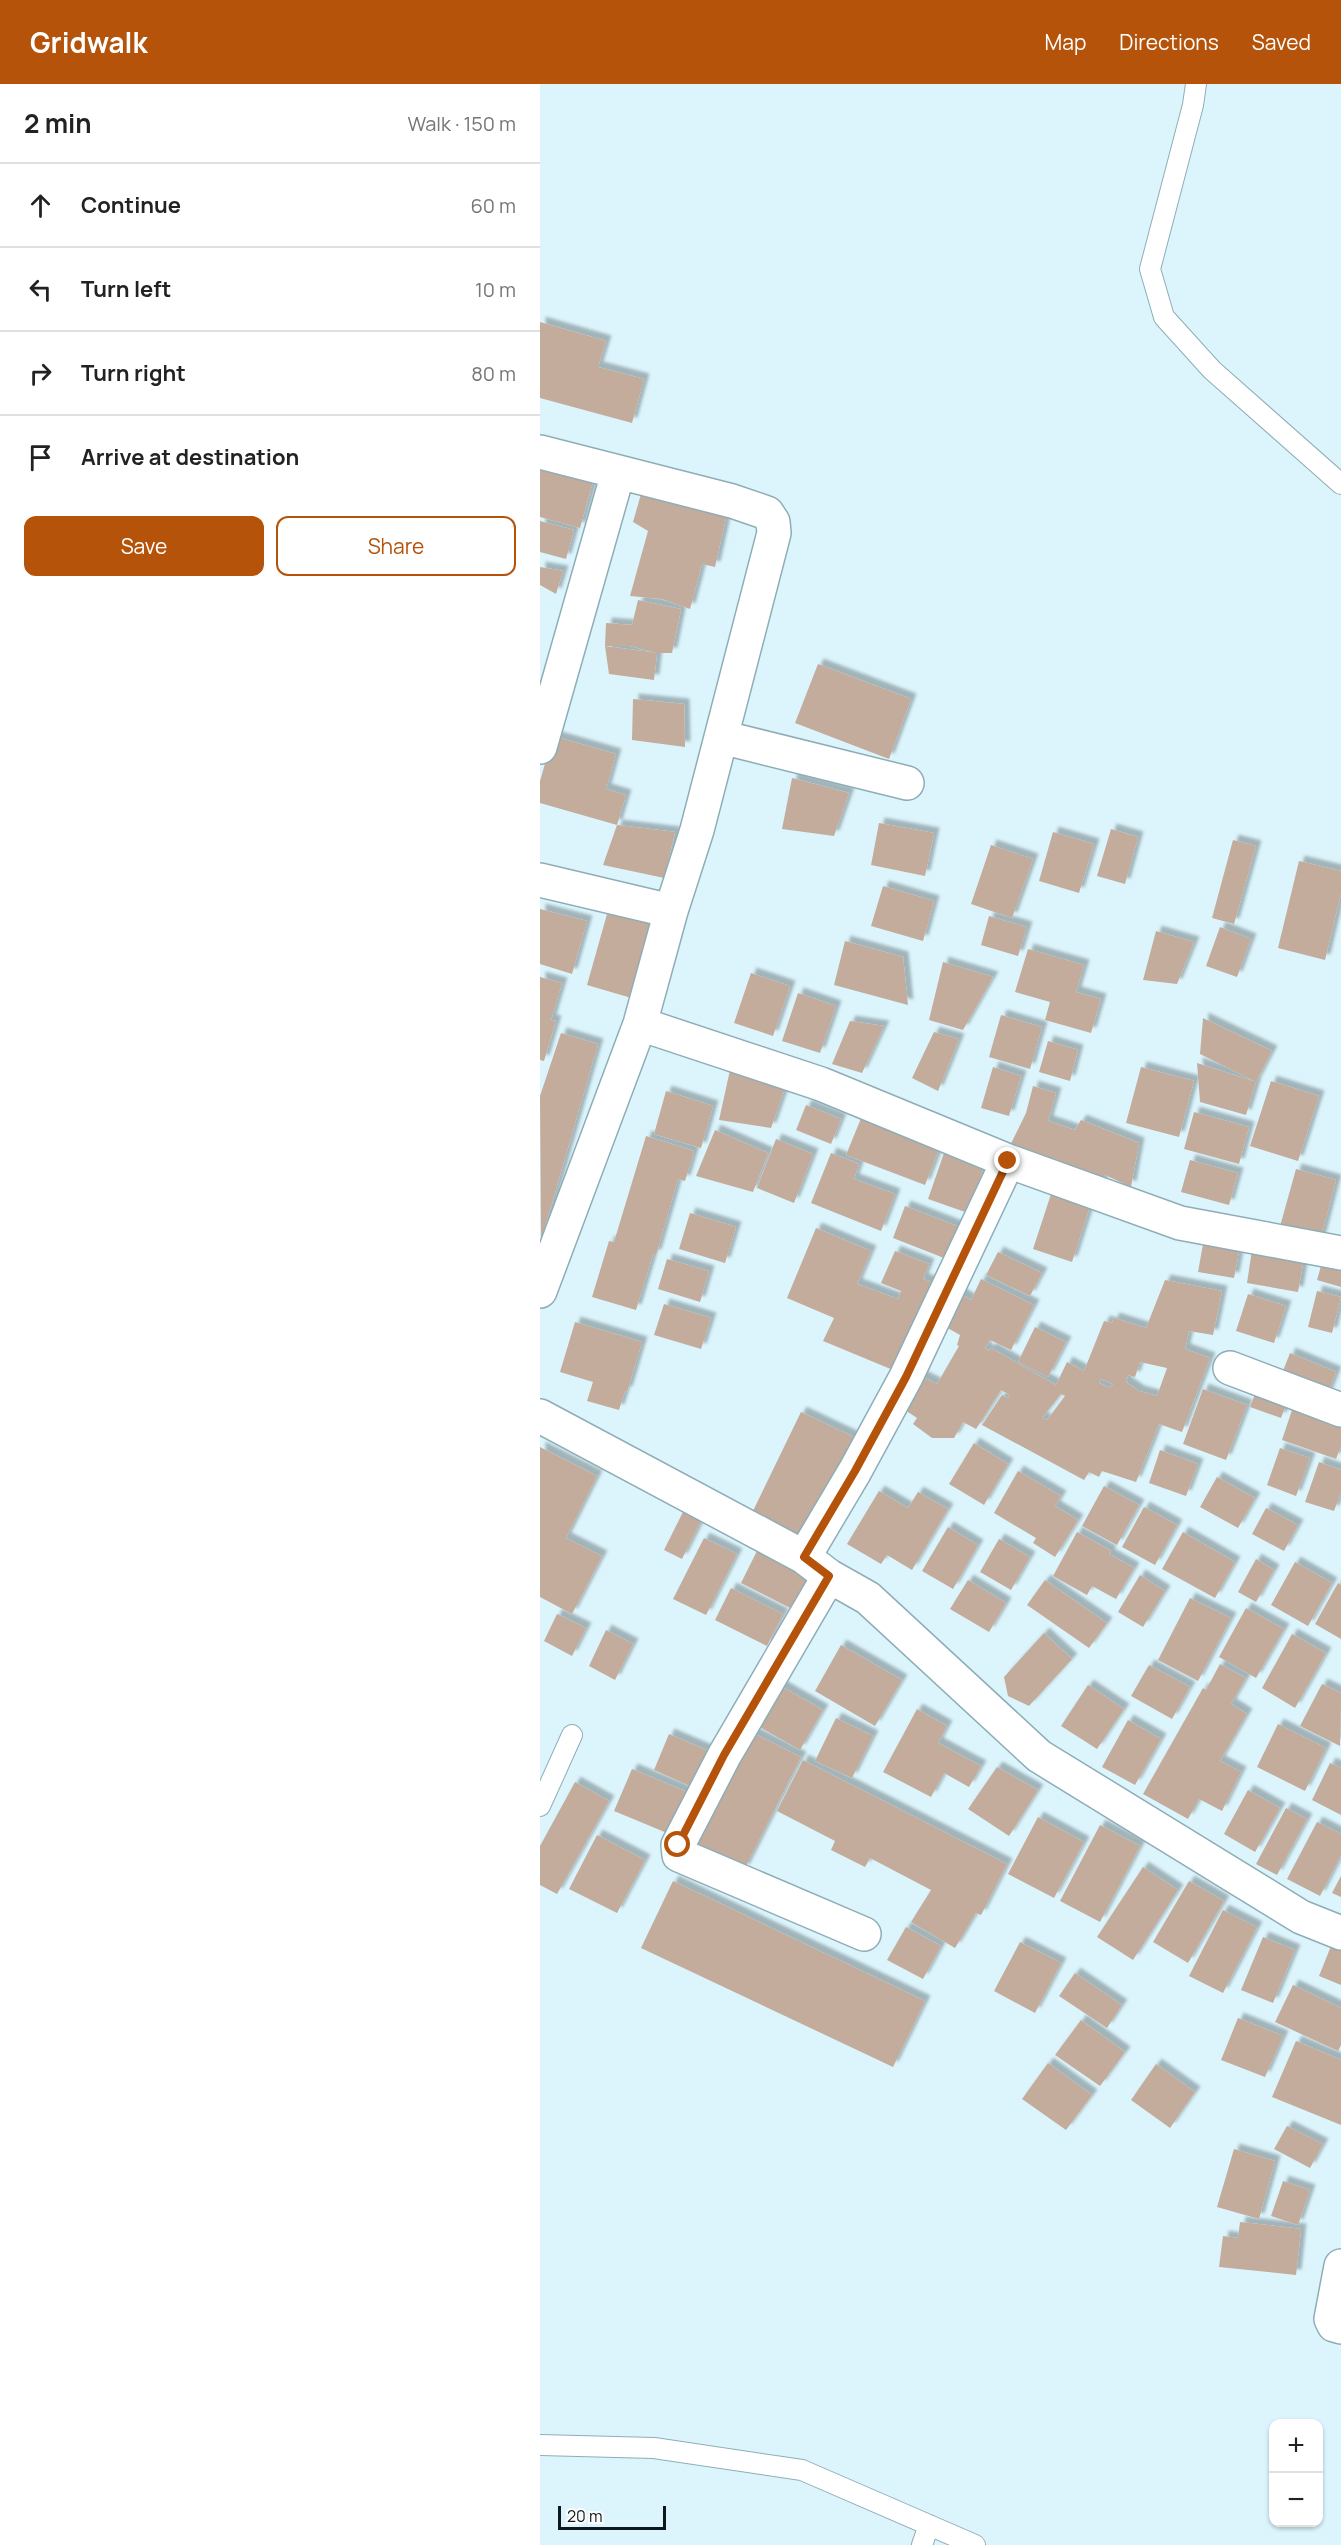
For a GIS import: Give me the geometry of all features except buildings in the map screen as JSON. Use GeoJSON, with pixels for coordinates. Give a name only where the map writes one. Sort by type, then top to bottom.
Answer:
{"type":"FeatureCollection","features":[{"type":"Feature","properties":{"kind":"street"},"geometry":{"type":"LineString","coordinates":[[540,452],[732,501],[767,513],[773,522],[774,532],[691,849],[671,911],[640,1024],[540,1291]]}},
{"type":"Feature","properties":{"kind":"street"},"geometry":{"type":"LineString","coordinates":[[540,747],[618,473]]}},
{"type":"Feature","properties":{"kind":"street"},"geometry":{"type":"LineString","coordinates":[[721,737],[907,783]]}},
{"type":"Feature","properties":{"kind":"street"},"geometry":{"type":"LineString","coordinates":[[540,880],[671,911]]}},
{"type":"Feature","properties":{"kind":"street"},"geometry":{"type":"LineString","coordinates":[[640,1024],[821,1084],[1008,1161],[1180,1223],[1341,1252]]}},
{"type":"Feature","properties":{"kind":"street"},"geometry":{"type":"LineString","coordinates":[[864,1934],[679,1856],[678,1845],[816,1567],[855,1471],[906,1377],[1008,1161]]}},
{"type":"Feature","properties":{"kind":"street"},"geometry":{"type":"LineString","coordinates":[[1230,1368],[1341,1410]]}},
{"type":"Feature","properties":{"kind":"street"},"geometry":{"type":"LineString","coordinates":[[540,1416],[816,1567],[868,1598],[1039,1755],[1301,1917],[1341,1933]]}},
{"type":"Feature","properties":{"kind":"street"},"geometry":{"type":"LineString","coordinates":[[1341,2266],[1331,2319],[1334,2325],[1341,2327]]}},
{"type":"Feature","properties":{"kind":"lane"},"geometry":{"type":"LineString","coordinates":[[1196,84],[1193,105],[1150,269],[1164,317],[1212,370],[1341,484]]}},
{"type":"Feature","properties":{"kind":"lane"},"geometry":{"type":"LineString","coordinates":[[540,1806],[572,1735]]}},
{"type":"Feature","properties":{"kind":"lane"},"geometry":{"type":"LineString","coordinates":[[540,2445],[654,2448],[802,2470],[975,2545]]}},
{"type":"Feature","properties":{"kind":"lane"},"geometry":{"type":"LineString","coordinates":[[922,2545],[929,2525]]}},
{"type":"Feature","properties":{"kind":"route"},"geometry":{"type":"LineString","coordinates":[[678,1845],[724,1755],[829,1576],[804,1557],[855,1471],[906,1377],[1008,1161]]}}]}
